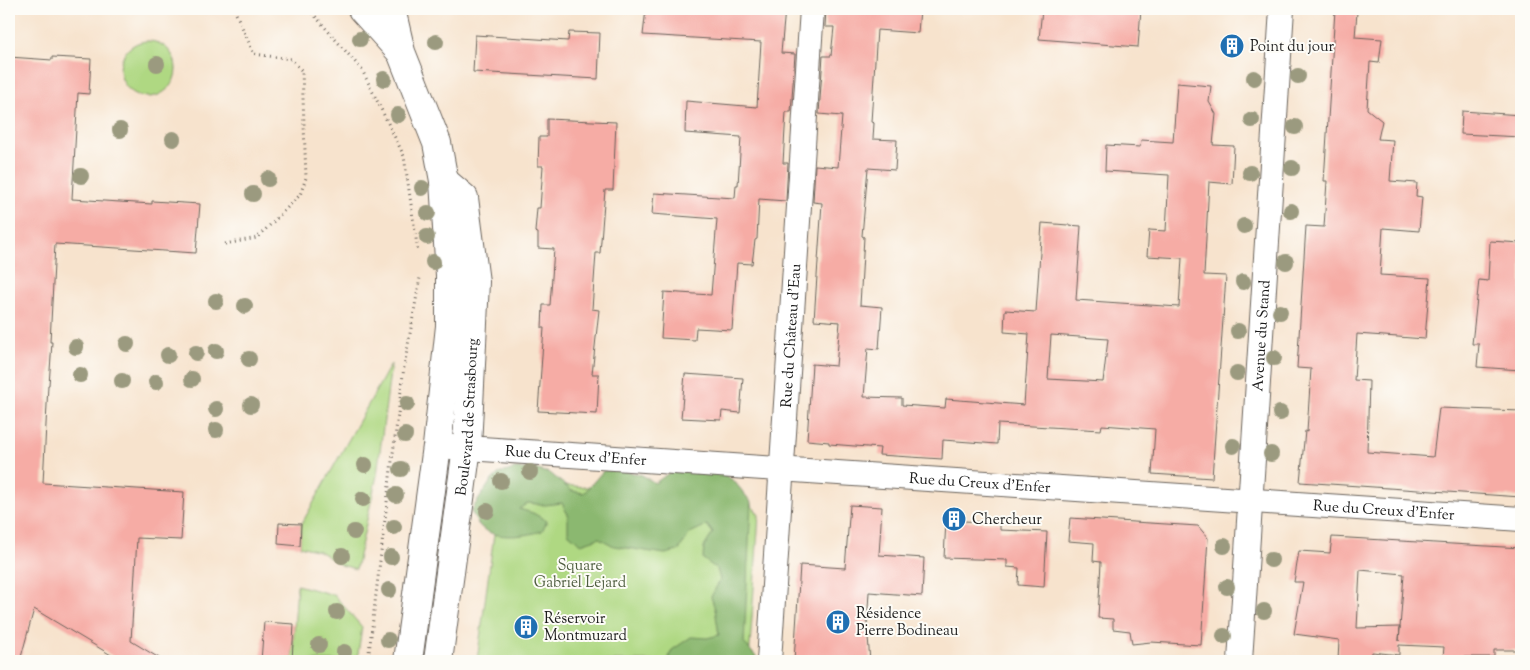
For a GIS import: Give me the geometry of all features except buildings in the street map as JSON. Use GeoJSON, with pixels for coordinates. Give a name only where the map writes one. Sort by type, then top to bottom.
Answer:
{"type":"FeatureCollection","features":[{"type":"Feature","properties":{"kind":"street"},"geometry":{"type":"LineString","coordinates":[[362,9],[401,52]]}},
{"type":"Feature","properties":{"kind":"street"},"geometry":{"type":"LineString","coordinates":[[392,9],[401,52]]}},
{"type":"Feature","properties":{"kind":"street","name":"Rue du Château d'Eau"},"geometry":{"type":"LineString","coordinates":[[769,661],[812,9]]}},
{"type":"Feature","properties":{"kind":"street","name":"Avenue du Stand"},"geometry":{"type":"LineString","coordinates":[[1240,661],[1282,9]]}},
{"type":"Feature","properties":{"kind":"street","name":"Boulevard de Strasbourg"},"geometry":{"type":"LineString","coordinates":[[401,52],[437,143],[444,181],[450,275],[450,326],[437,446],[408,661]]}},
{"type":"Feature","properties":{"kind":"street","name":"Boulevard de Strasbourg"},"geometry":{"type":"LineString","coordinates":[[438,661],[467,448],[475,282],[464,198],[444,181]]}},
{"type":"Feature","properties":{"kind":"street","name":"Rue du Creux d'Enfer"},"geometry":{"type":"LineString","coordinates":[[437,446],[1521,519]]}},
{"type":"Feature","properties":{"kind":"path"},"geometry":{"type":"LineString","coordinates":[[226,244],[257,238],[300,195],[306,178],[302,71],[291,59],[254,54],[234,9]]}},
{"type":"Feature","properties":{"kind":"path"},"geometry":{"type":"LineString","coordinates":[[309,9],[362,70],[404,156],[418,252]]}},
{"type":"Feature","properties":{"kind":"path"},"geometry":{"type":"LineString","coordinates":[[368,661],[404,367],[421,272]]}},
{"type":"Feature","properties":{"kind":"green space"},"geometry":{"type":"Polygon","coordinates":[[[148,41],[159,43],[168,49],[174,58],[176,69],[174,80],[168,89],[159,95],[148,97],[137,95],[128,89],[122,80],[120,69],[122,58],[128,49],[137,43],[148,41]]]}},
{"type":"Feature","properties":{"kind":"green space"},"geometry":{"type":"Polygon","coordinates":[[[391,364],[377,475],[356,569],[341,565],[319,551],[300,546],[301,525],[391,364]]]}},
{"type":"Feature","properties":{"kind":"green space"},"geometry":{"type":"Polygon","coordinates":[[[515,469],[533,469],[550,473],[572,491],[584,493],[603,471],[615,469],[642,475],[655,483],[670,472],[717,470],[734,481],[751,502],[744,643],[759,661],[667,661],[672,650],[691,637],[707,638],[719,635],[711,597],[720,580],[717,569],[703,559],[704,547],[713,533],[707,525],[690,533],[678,551],[665,554],[614,546],[599,538],[581,544],[568,533],[568,515],[562,503],[545,505],[528,503],[519,509],[533,513],[547,521],[542,531],[518,536],[492,533],[479,525],[471,511],[491,481],[498,474],[515,469]]]}},
{"type":"Feature","properties":{"kind":"green space","name":"Square Gabriel Lejard"},"geometry":{"type":"Polygon","coordinates":[[[516,482],[746,498],[759,515],[749,661],[477,661],[499,497],[516,482]]]}},
{"type":"Feature","properties":{"kind":"green space"},"geometry":{"type":"Polygon","coordinates":[[[297,585],[334,595],[362,627],[357,661],[292,661],[297,585]]]}},
{"type":"Feature","properties":{"kind":"place","name":"Point du jour"},"geometry":{"type":"Point","coordinates":[1232,46]}},
{"type":"Feature","properties":{"kind":"place","name":"Chercheur"},"geometry":{"type":"Point","coordinates":[954,519]}},
{"type":"Feature","properties":{"kind":"place","name":"Résidence Pierre Bodineau"},"geometry":{"type":"Point","coordinates":[838,622]}},
{"type":"Feature","properties":{"kind":"place","name":"Réservoir Montmuzard"},"geometry":{"type":"Point","coordinates":[526,627]}}]}
